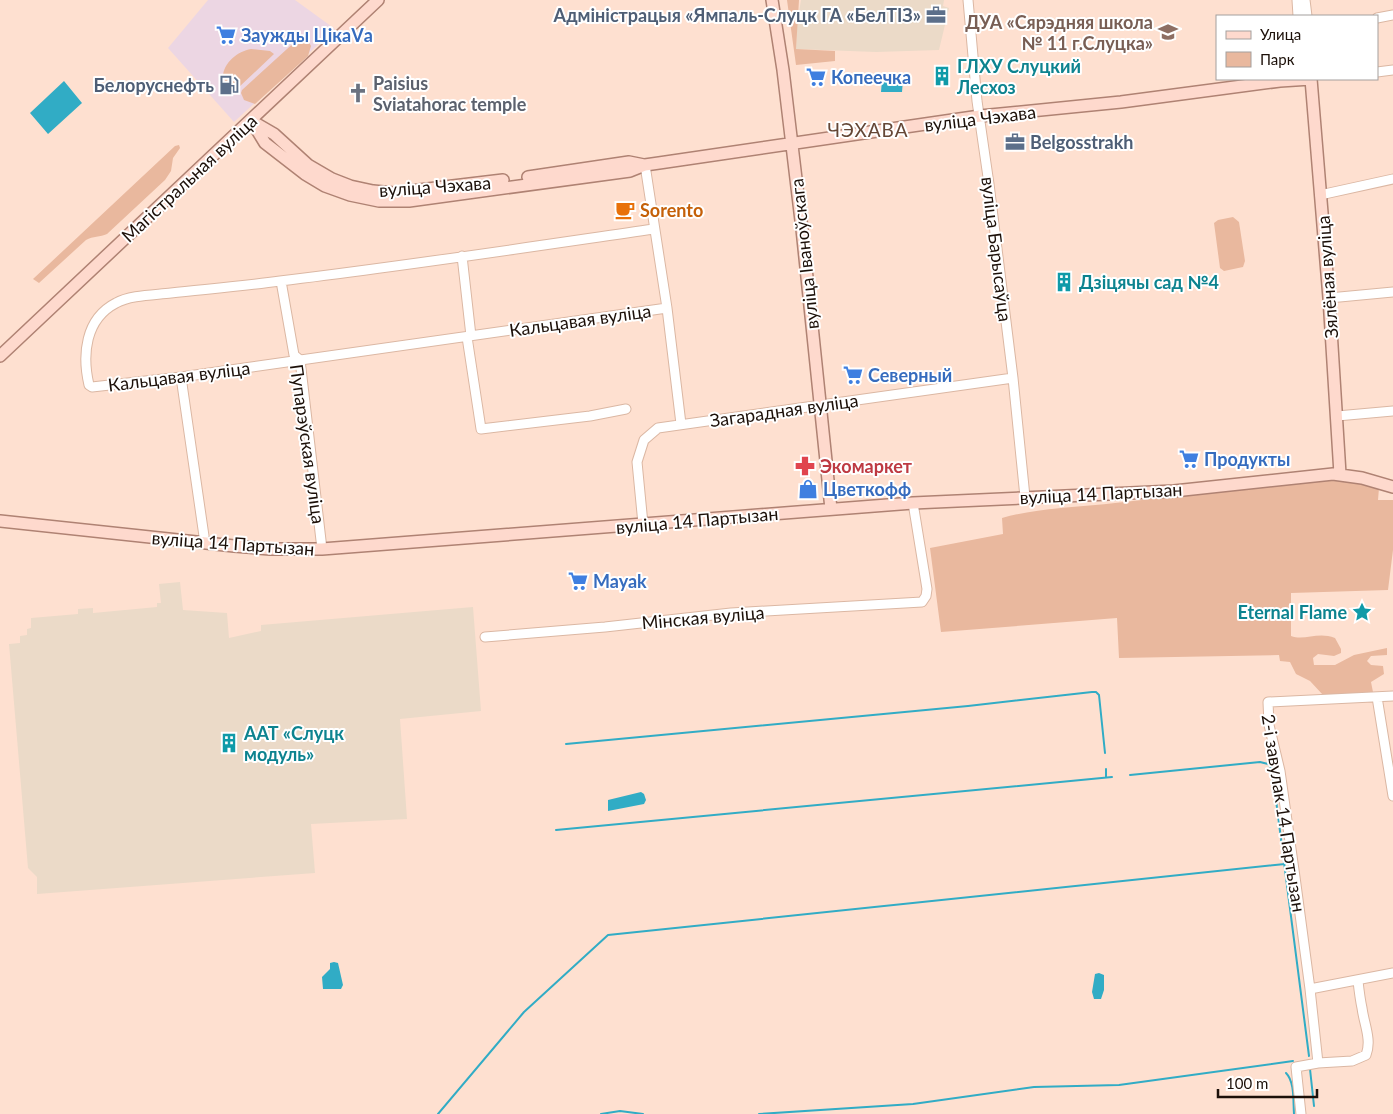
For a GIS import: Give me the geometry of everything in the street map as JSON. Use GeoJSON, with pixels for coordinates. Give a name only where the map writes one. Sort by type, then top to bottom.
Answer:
{"type":"FeatureCollection","features":[{"type":"Feature","properties":{"kind":"main road","name":"Магістральная вуліца"},"geometry":{"type":"LineString","coordinates":[[0,356],[378,0]]}},
{"type":"Feature","properties":{"kind":"main road","name":"вуліца Іваноўскага"},"geometry":{"type":"LineString","coordinates":[[772,0],[783,70],[831,509]]}},
{"type":"Feature","properties":{"kind":"main road","name":"вуліца Чэхава"},"geometry":{"type":"LineString","coordinates":[[251,120],[274,134],[308,165],[332,179],[350,186],[373,191],[394,192],[629,162],[645,166],[980,116],[1121,102],[1296,80]]}},
{"type":"Feature","properties":{"kind":"main road","name":"Зялёная вуліца"},"geometry":{"type":"LineString","coordinates":[[1311,80],[1329,298],[1340,474]]}},
{"type":"Feature","properties":{"kind":"main road","name":"вуліца 14 Партызан"},"geometry":{"type":"LineString","coordinates":[[0,521],[270,549],[322,549],[913,503],[1174,491],[1340,474],[1393,487]]}},
{"type":"Feature","properties":{"kind":"street","name":"вуліца Барысаўца"},"geometry":{"type":"LineString","coordinates":[[968,0],[977,101],[1013,378],[1025,497]]}},
{"type":"Feature","properties":{"kind":"street"},"geometry":{"type":"LineString","coordinates":[[1297,0],[1298,15]]}},
{"type":"Feature","properties":{"kind":"street"},"geometry":{"type":"LineString","coordinates":[[1305,0],[1307,15]]}},
{"type":"Feature","properties":{"kind":"street"},"geometry":{"type":"LineString","coordinates":[[1378,18],[1393,16]]}},
{"type":"Feature","properties":{"kind":"street"},"geometry":{"type":"LineString","coordinates":[[1378,72],[1393,70]]}},
{"type":"Feature","properties":{"kind":"street"},"geometry":{"type":"LineString","coordinates":[[645,166],[667,308]]}},
{"type":"Feature","properties":{"kind":"street"},"geometry":{"type":"LineString","coordinates":[[1320,195],[1393,179]]}},
{"type":"Feature","properties":{"kind":"street","name":"Кальцавая вуліца"},"geometry":{"type":"LineString","coordinates":[[654,229],[280,281],[127,299],[117,302],[104,311],[95,322],[88,337],[85,367],[92,387],[181,377],[667,308],[681,424]]}},
{"type":"Feature","properties":{"kind":"street"},"geometry":{"type":"LineString","coordinates":[[462,256],[469,336],[481,429],[590,416],[626,409]]}},
{"type":"Feature","properties":{"kind":"street","name":"Пупарэўская вуліца"},"geometry":{"type":"LineString","coordinates":[[280,281],[294,355],[300,360],[322,549]]}},
{"type":"Feature","properties":{"kind":"street"},"geometry":{"type":"LineString","coordinates":[[1329,298],[1393,292]]}},
{"type":"Feature","properties":{"kind":"street"},"geometry":{"type":"LineString","coordinates":[[181,377],[205,543]]}},
{"type":"Feature","properties":{"kind":"street","name":"Загарадная вуліца"},"geometry":{"type":"LineString","coordinates":[[644,524],[637,462],[644,440],[658,428],[1013,378]]}},
{"type":"Feature","properties":{"kind":"street"},"geometry":{"type":"LineString","coordinates":[[1337,416],[1393,410]]}},
{"type":"Feature","properties":{"kind":"street","name":"Мінская вуліца"},"geometry":{"type":"LineString","coordinates":[[484,637],[604,627],[731,613],[922,602],[928,589],[913,503]]}},
{"type":"Feature","properties":{"kind":"street"},"geometry":{"type":"LineString","coordinates":[[1393,696],[1378,696],[1393,796]]}},
{"type":"Feature","properties":{"kind":"street","name":"2-і завулак 14 Партызан"},"geometry":{"type":"LineString","coordinates":[[1310,989],[1280,771],[1269,725],[1268,702],[1378,696]]}},
{"type":"Feature","properties":{"kind":"street"},"geometry":{"type":"LineString","coordinates":[[1318,1064],[1310,989],[1393,973]]}},
{"type":"Feature","properties":{"kind":"street"},"geometry":{"type":"LineString","coordinates":[[1301,1114],[1296,1067],[1352,1061],[1366,1055],[1368,1039],[1358,981]]}},
{"type":"Feature","properties":{"kind":"shaded area"},"geometry":{"type":"Polygon","coordinates":[[[208,0],[295,0],[335,29],[234,122],[168,48],[208,0]]]}},
{"type":"Feature","properties":{"kind":"shaded area"},"geometry":{"type":"Polygon","coordinates":[[[801,0],[944,0],[943,6],[949,8],[939,50],[876,52],[796,49],[797,24],[801,0]]]}},
{"type":"Feature","properties":{"kind":"shaded area","name":"ААТ «Слуцк модуль»"},"geometry":{"type":"Polygon","coordinates":[[[180,582],[183,610],[227,613],[229,638],[261,631],[261,625],[473,607],[481,711],[400,719],[407,819],[311,824],[315,873],[37,894],[37,877],[28,868],[9,644],[20,643],[20,636],[27,635],[27,629],[31,628],[31,618],[78,614],[78,609],[93,608],[93,613],[157,607],[157,603],[161,603],[159,584],[180,582]]]}},
{"type":"Feature","properties":{"kind":"green space"},"geometry":{"type":"Polygon","coordinates":[[[787,0],[799,0],[796,49],[835,51],[835,61],[796,65],[787,0]]]}},
{"type":"Feature","properties":{"kind":"green space"},"geometry":{"type":"Polygon","coordinates":[[[305,38],[311,46],[308,56],[255,104],[244,100],[241,93],[242,90],[298,39],[305,38]]]}},
{"type":"Feature","properties":{"kind":"green space"},"geometry":{"type":"Polygon","coordinates":[[[251,49],[270,51],[274,54],[238,88],[230,89],[223,77],[228,63],[236,55],[251,49]]]}},
{"type":"Feature","properties":{"kind":"green space"},"geometry":{"type":"Polygon","coordinates":[[[179,145],[180,148],[173,158],[171,171],[165,180],[107,234],[86,240],[39,283],[33,279],[175,146],[179,145]]]}},
{"type":"Feature","properties":{"kind":"green space"},"geometry":{"type":"Polygon","coordinates":[[[1233,217],[1239,222],[1245,261],[1243,267],[1224,271],[1220,268],[1214,223],[1218,220],[1233,217]]]}},
{"type":"Feature","properties":{"kind":"green space"},"geometry":{"type":"Polygon","coordinates":[[[1322,479],[1351,481],[1373,486],[1379,488],[1378,500],[1393,500],[1393,550],[1388,590],[1291,593],[1291,636],[1323,635],[1335,638],[1341,653],[1334,656],[1318,654],[1313,658],[1314,665],[1335,665],[1354,655],[1387,648],[1387,655],[1371,656],[1367,661],[1371,665],[1383,666],[1384,674],[1371,682],[1373,692],[1371,694],[1323,695],[1310,681],[1296,674],[1290,662],[1280,661],[1279,655],[1119,658],[1117,618],[941,632],[930,548],[1003,534],[1002,518],[1047,509],[1109,504],[1322,479]]]}},
{"type":"Feature","properties":{"kind":"water"},"geometry":{"type":"Polygon","coordinates":[[[882,80],[903,80],[902,92],[881,92],[882,80]]]}},
{"type":"Feature","properties":{"kind":"water"},"geometry":{"type":"Polygon","coordinates":[[[64,81],[82,103],[48,134],[30,113],[64,81]]]}},
{"type":"Feature","properties":{"kind":"water"},"geometry":{"type":"Polygon","coordinates":[[[641,792],[646,800],[644,804],[608,811],[608,800],[641,792]]]}},
{"type":"Feature","properties":{"kind":"water"},"geometry":{"type":"Polygon","coordinates":[[[330,963],[338,963],[343,985],[341,989],[323,989],[322,977],[330,969],[330,963]]]}},
{"type":"Feature","properties":{"kind":"water"},"geometry":{"type":"Polygon","coordinates":[[[1095,974],[1104,975],[1104,990],[1101,999],[1094,999],[1092,992],[1095,974]]]}},
{"type":"Feature","properties":{"kind":"waterway"},"geometry":{"type":"LineString","coordinates":[[566,744],[1096,692],[1099,695],[1105,753]]}},
{"type":"Feature","properties":{"kind":"waterway"},"geometry":{"type":"LineString","coordinates":[[1130,775],[1260,762],[1268,764],[1272,769],[1309,1056]]}},
{"type":"Feature","properties":{"kind":"waterway"},"geometry":{"type":"LineString","coordinates":[[1106,769],[1106,777]]}},
{"type":"Feature","properties":{"kind":"waterway"},"geometry":{"type":"LineString","coordinates":[[556,830],[1112,777]]}},
{"type":"Feature","properties":{"kind":"waterway"},"geometry":{"type":"LineString","coordinates":[[438,1114],[524,1012],[608,935],[1285,864]]}},
{"type":"Feature","properties":{"kind":"waterway"},"geometry":{"type":"LineString","coordinates":[[759,1114],[913,1104],[1034,1087],[1119,1085],[1293,1061]]}},
{"type":"Feature","properties":{"kind":"waterway"},"geometry":{"type":"LineString","coordinates":[[1310,1069],[1314,1106]]}},
{"type":"Feature","properties":{"kind":"waterway"},"geometry":{"type":"LineString","coordinates":[[1286,1073],[1292,1087],[1294,1114]]}},
{"type":"Feature","properties":{"kind":"waterway"},"geometry":{"type":"LineString","coordinates":[[601,1114],[620,1111],[643,1114]]}},
{"type":"Feature","properties":{"kind":"place","name":"Адміністрацыя «Ямпаль-Слуцк ГА «БелТІЗ»"},"geometry":{"type":"Point","coordinates":[936,15]}},
{"type":"Feature","properties":{"kind":"place","name":"ДУА «Сярэдняя школа № 11 г.Слуцка»"},"geometry":{"type":"Point","coordinates":[1168,32]}},
{"type":"Feature","properties":{"kind":"place","name":"Заужды ЦікаVа"},"geometry":{"type":"Point","coordinates":[226,35]}},
{"type":"Feature","properties":{"kind":"place","name":"ГЛХУ Слуцкий Лесхоз"},"geometry":{"type":"Point","coordinates":[942,76]}},
{"type":"Feature","properties":{"kind":"place","name":"Копеечка"},"geometry":{"type":"Point","coordinates":[816,77]}},
{"type":"Feature","properties":{"kind":"place","name":"Белоруснефть"},"geometry":{"type":"Point","coordinates":[229,85]}},
{"type":"Feature","properties":{"kind":"place","name":"Paisius Sviatahorac temple"},"geometry":{"type":"Point","coordinates":[358,93]}},
{"type":"Feature","properties":{"kind":"place","name":"Belgosstrakh"},"geometry":{"type":"Point","coordinates":[1015,142]}},
{"type":"Feature","properties":{"kind":"place","name":"Sorento"},"geometry":{"type":"Point","coordinates":[625,210]}},
{"type":"Feature","properties":{"kind":"place","name":"Дзіцячы сад №4"},"geometry":{"type":"Point","coordinates":[1064,282]}},
{"type":"Feature","properties":{"kind":"place","name":"Северный"},"geometry":{"type":"Point","coordinates":[853,375]}},
{"type":"Feature","properties":{"kind":"place","name":"Продукты"},"geometry":{"type":"Point","coordinates":[1189,459]}},
{"type":"Feature","properties":{"kind":"place","name":"Экомаркет"},"geometry":{"type":"Point","coordinates":[805,466]}},
{"type":"Feature","properties":{"kind":"place","name":"Цветкофф"},"geometry":{"type":"Point","coordinates":[808,489]}},
{"type":"Feature","properties":{"kind":"place","name":"Mayak"},"geometry":{"type":"Point","coordinates":[578,581]}},
{"type":"Feature","properties":{"kind":"place","name":"Eternal Flame"},"geometry":{"type":"Point","coordinates":[1362,612]}},
{"type":"Feature","properties":{"kind":"place","name":"ААТ «Слуцк модуль»"},"geometry":{"type":"Point","coordinates":[229,743]}},
{"type":"Feature","properties":{"kind":"district","name":"ЧЭХАВА"},"geometry":{"type":"Point","coordinates":[868,129]}}]}
